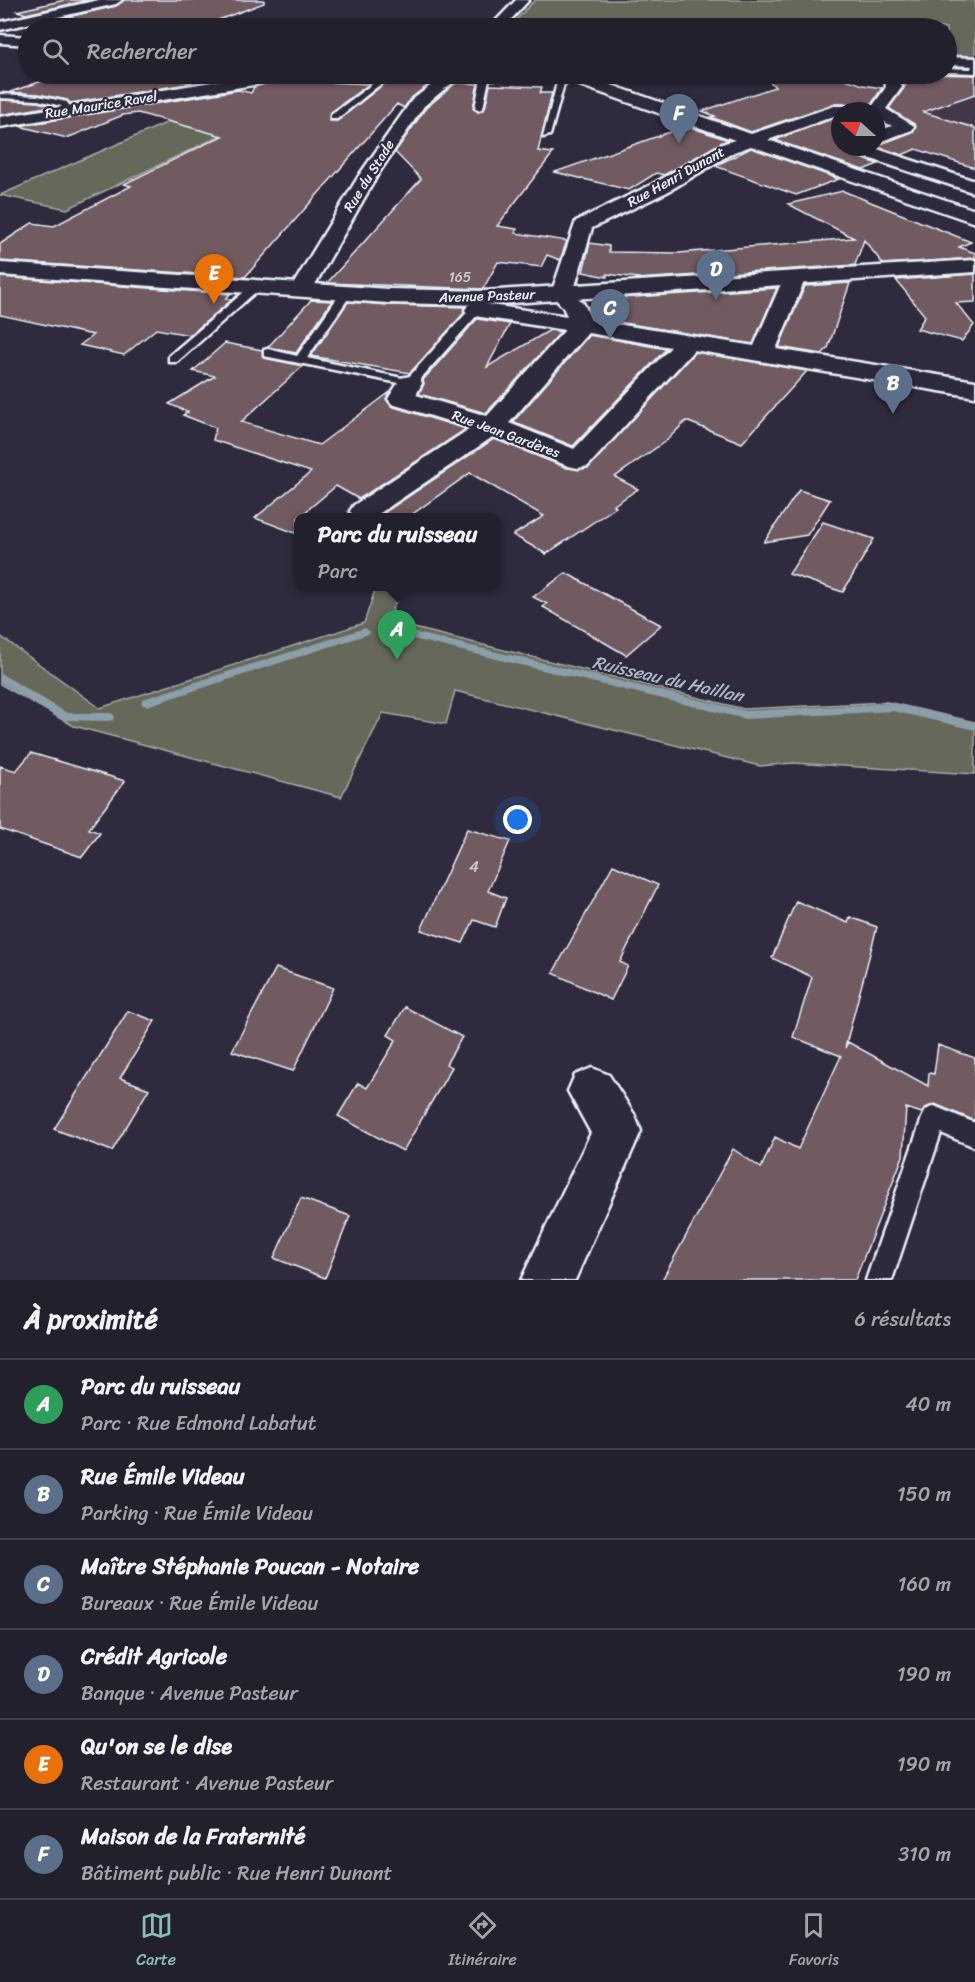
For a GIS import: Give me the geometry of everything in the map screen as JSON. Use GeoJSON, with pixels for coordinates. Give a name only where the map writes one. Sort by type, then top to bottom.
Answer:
{"type":"FeatureCollection","features":[{"type":"Feature","properties":{"kind":"street"},"geometry":{"type":"LineString","coordinates":[[36,18],[116,0]]}},
{"type":"Feature","properties":{"kind":"street"},"geometry":{"type":"LineString","coordinates":[[506,18],[523,0]]}},
{"type":"Feature","properties":{"kind":"street"},"geometry":{"type":"LineString","coordinates":[[0,26],[18,22]]}},
{"type":"Feature","properties":{"kind":"street"},"geometry":{"type":"LineString","coordinates":[[0,39],[18,40]]}},
{"type":"Feature","properties":{"kind":"street"},"geometry":{"type":"LineString","coordinates":[[957,61],[975,62]]}},
{"type":"Feature","properties":{"kind":"street","name":"Rue Maurice Ravel"},"geometry":{"type":"LineString","coordinates":[[0,122],[229,84]]}},
{"type":"Feature","properties":{"kind":"street","name":"Rue du Stade"},"geometry":{"type":"LineString","coordinates":[[301,290],[369,174],[418,103],[442,84]]}},
{"type":"Feature","properties":{"kind":"street"},"geometry":{"type":"LineString","coordinates":[[598,84],[975,217]]}},
{"type":"Feature","properties":{"kind":"street"},"geometry":{"type":"LineString","coordinates":[[884,102],[894,87],[893,84]]}},
{"type":"Feature","properties":{"kind":"street","name":"Rue Henri Dunant"},"geometry":{"type":"LineString","coordinates":[[562,294],[583,225],[660,188],[728,148],[831,112]]}},
{"type":"Feature","properties":{"kind":"street"},"geometry":{"type":"LineString","coordinates":[[885,115],[906,126],[885,134]]}},
{"type":"Feature","properties":{"kind":"street"},"geometry":{"type":"LineString","coordinates":[[811,160],[831,154]]}},
{"type":"Feature","properties":{"kind":"street"},"geometry":{"type":"LineString","coordinates":[[878,156],[975,189]]}},
{"type":"Feature","properties":{"kind":"street"},"geometry":{"type":"LineString","coordinates":[[945,207],[975,189]]}},
{"type":"Feature","properties":{"kind":"street","name":"Avenue Pasteur"},"geometry":{"type":"LineString","coordinates":[[0,269],[479,304],[562,294],[975,266]]}},
{"type":"Feature","properties":{"kind":"street"},"geometry":{"type":"LineString","coordinates":[[762,355],[795,277]]}},
{"type":"Feature","properties":{"kind":"street"},"geometry":{"type":"LineString","coordinates":[[562,294],[573,304],[582,325]]}},
{"type":"Feature","properties":{"kind":"street"},"geometry":{"type":"LineString","coordinates":[[479,304],[582,325],[975,389]]}},
{"type":"Feature","properties":{"kind":"street"},"geometry":{"type":"LineString","coordinates":[[364,511],[492,426],[582,325]]}},
{"type":"Feature","properties":{"kind":"street","name":"Rue Jean Gardères"},"geometry":{"type":"LineString","coordinates":[[410,383],[400,399],[492,426],[578,460],[688,343]]}},
{"type":"Feature","properties":{"kind":"street"},"geometry":{"type":"LineString","coordinates":[[548,1280],[617,1131],[592,1091]]}},
{"type":"Feature","properties":{"kind":"lane"},"geometry":{"type":"LineString","coordinates":[[957,70],[974,71],[975,68]]}},
{"type":"Feature","properties":{"kind":"lane"},"geometry":{"type":"LineString","coordinates":[[334,117],[376,84]]}},
{"type":"Feature","properties":{"kind":"lane"},"geometry":{"type":"LineString","coordinates":[[479,108],[484,84]]}},
{"type":"Feature","properties":{"kind":"lane"},"geometry":{"type":"LineString","coordinates":[[546,135],[560,84]]}},
{"type":"Feature","properties":{"kind":"lane"},"geometry":{"type":"LineString","coordinates":[[0,96],[38,98],[64,104],[68,111]]}},
{"type":"Feature","properties":{"kind":"lane"},"geometry":{"type":"LineString","coordinates":[[173,359],[255,288]]}},
{"type":"Feature","properties":{"kind":"lane"},"geometry":{"type":"LineString","coordinates":[[300,360],[346,293]]}},
{"type":"Feature","properties":{"kind":"lane"},"geometry":{"type":"LineString","coordinates":[[268,353],[410,383],[479,304]]}},
{"type":"Feature","properties":{"kind":"lane"},"geometry":{"type":"LineString","coordinates":[[879,1280],[934,1118],[975,1135]]}},
{"type":"Feature","properties":{"kind":"shaded area"},"geometry":{"type":"Polygon","coordinates":[[[975,80],[975,168],[904,146],[933,126],[893,108],[905,84],[957,89],[975,80]]]}},
{"type":"Feature","properties":{"kind":"green space"},"geometry":{"type":"Polygon","coordinates":[[[535,0],[975,0],[975,56],[957,55],[957,18],[518,18],[535,0]]]}},
{"type":"Feature","properties":{"kind":"green space"},"geometry":{"type":"Polygon","coordinates":[[[213,92],[278,108],[67,209],[0,195],[219,100],[192,95],[213,92]]]}},
{"type":"Feature","properties":{"kind":"green space"},"geometry":{"type":"Polygon","coordinates":[[[375,591],[402,591],[392,609],[398,624],[744,709],[887,702],[975,722],[975,774],[793,763],[760,766],[455,691],[446,724],[383,713],[341,797],[74,726],[0,684],[0,636],[100,708],[364,623],[375,591]]]}},
{"type":"Feature","properties":{"kind":"building"},"geometry":{"type":"Polygon","coordinates":[[[65,0],[89,0],[26,14],[17,11],[65,0]]]}},
{"type":"Feature","properties":{"kind":"building"},"geometry":{"type":"Polygon","coordinates":[[[124,0],[264,0],[264,3],[224,18],[64,18],[116,6],[124,0]]]}},
{"type":"Feature","properties":{"kind":"building"},"geometry":{"type":"Polygon","coordinates":[[[957,75],[975,75],[975,94],[923,112],[975,128],[975,168],[916,149],[902,155],[885,149],[885,143],[913,132],[916,127],[889,108],[906,84],[957,84],[957,75]]]}},
{"type":"Feature","properties":{"kind":"building"},"geometry":{"type":"Polygon","coordinates":[[[34,84],[187,84],[70,103],[67,100],[38,94],[10,92],[34,84]]]}},
{"type":"Feature","properties":{"kind":"building"},"geometry":{"type":"Polygon","coordinates":[[[265,84],[369,84],[330,113],[329,121],[337,121],[384,84],[429,84],[411,98],[404,108],[397,104],[245,277],[0,261],[0,244],[32,223],[54,226],[131,186],[124,184],[222,136],[138,113],[123,115],[67,138],[19,126],[239,90],[251,93],[254,87],[265,84]]]}},
{"type":"Feature","properties":{"kind":"building"},"geometry":{"type":"Polygon","coordinates":[[[455,84],[478,84],[473,108],[478,112],[485,108],[490,85],[542,87],[540,93],[552,93],[538,151],[553,153],[497,226],[517,229],[515,233],[567,241],[560,260],[547,255],[541,267],[498,262],[483,289],[327,283],[421,179],[395,152],[426,108],[455,84]]]}},
{"type":"Feature","properties":{"kind":"building"},"geometry":{"type":"Polygon","coordinates":[[[772,84],[860,84],[882,88],[873,102],[831,102],[831,105],[751,132],[711,117],[715,116],[702,111],[775,87],[772,84]]]}},
{"type":"Feature","properties":{"kind":"building"},"geometry":{"type":"Polygon","coordinates":[[[0,100],[38,102],[52,106],[0,115],[0,100]]]}},
{"type":"Feature","properties":{"kind":"building"},"geometry":{"type":"Polygon","coordinates":[[[831,119],[831,156],[855,156],[878,164],[863,170],[775,140],[831,119]]]}},
{"type":"Feature","properties":{"kind":"building"},"geometry":{"type":"Polygon","coordinates":[[[687,126],[728,140],[664,175],[656,173],[629,190],[555,172],[687,126]]]}},
{"type":"Feature","properties":{"kind":"building"},"geometry":{"type":"Polygon","coordinates":[[[751,148],[839,179],[796,195],[715,166],[751,148]]]}},
{"type":"Feature","properties":{"kind":"building"},"geometry":{"type":"Polygon","coordinates":[[[843,191],[971,242],[959,247],[975,253],[975,258],[883,264],[864,240],[855,265],[636,279],[638,278],[607,274],[607,277],[583,272],[590,243],[609,246],[609,252],[679,253],[854,238],[788,204],[843,191]]]}},
{"type":"Feature","properties":{"kind":"building"},"geometry":{"type":"Polygon","coordinates":[[[975,274],[975,302],[956,303],[974,325],[962,341],[917,329],[925,316],[896,280],[975,274]]]}},
{"type":"Feature","properties":{"kind":"building"},"geometry":{"type":"Polygon","coordinates":[[[0,277],[230,294],[226,299],[232,300],[190,335],[156,329],[124,355],[80,345],[93,335],[0,315],[0,277]]]}},
{"type":"Feature","properties":{"kind":"building"},"geometry":{"type":"Polygon","coordinates":[[[850,283],[828,348],[822,354],[779,347],[805,286],[850,283]]]}},
{"type":"Feature","properties":{"kind":"building"},"geometry":{"type":"Polygon","coordinates":[[[777,288],[753,344],[593,318],[588,307],[602,299],[777,288]]]}},
{"type":"Feature","properties":{"kind":"building"},"geometry":{"type":"Polygon","coordinates":[[[311,300],[332,301],[296,353],[268,347],[311,300]]]}},
{"type":"Feature","properties":{"kind":"building"},"geometry":{"type":"Polygon","coordinates":[[[348,302],[464,307],[464,313],[410,373],[311,356],[348,302]]]}},
{"type":"Feature","properties":{"kind":"building"},"geometry":{"type":"Polygon","coordinates":[[[477,319],[510,324],[487,367],[550,330],[561,332],[486,413],[419,394],[424,384],[423,380],[477,319]]]}},
{"type":"Feature","properties":{"kind":"building"},"geometry":{"type":"Polygon","coordinates":[[[589,335],[666,349],[573,446],[513,422],[589,335]]]}},
{"type":"Feature","properties":{"kind":"building"},"geometry":{"type":"Polygon","coordinates":[[[225,343],[262,350],[264,358],[303,366],[241,422],[319,445],[390,392],[386,399],[391,406],[466,429],[359,499],[336,486],[304,513],[294,513],[294,533],[255,518],[311,472],[213,440],[216,428],[183,415],[188,412],[169,404],[215,376],[193,371],[225,343]]]}},
{"type":"Feature","properties":{"kind":"building"},"geometry":{"type":"Polygon","coordinates":[[[695,352],[807,371],[742,443],[686,421],[667,440],[615,477],[638,489],[614,505],[616,507],[546,554],[513,535],[544,516],[470,473],[414,513],[384,513],[494,439],[567,468],[588,468],[695,352]]]}},
{"type":"Feature","properties":{"kind":"building"},"geometry":{"type":"Polygon","coordinates":[[[799,490],[830,500],[807,535],[764,542],[799,490]]]}},
{"type":"Feature","properties":{"kind":"building"},"geometry":{"type":"Polygon","coordinates":[[[823,522],[874,539],[843,592],[789,574],[823,522]]]}},
{"type":"Feature","properties":{"kind":"building"},"geometry":{"type":"Polygon","coordinates":[[[566,573],[661,625],[626,655],[543,607],[547,604],[533,597],[566,573]]]}},
{"type":"Feature","properties":{"kind":"building"},"geometry":{"type":"Polygon","coordinates":[[[31,753],[125,781],[89,829],[100,833],[82,857],[0,829],[0,766],[16,771],[31,753]]]}},
{"type":"Feature","properties":{"kind":"building"},"geometry":{"type":"Polygon","coordinates":[[[467,829],[510,841],[488,891],[506,898],[495,927],[474,920],[463,943],[421,930],[467,829]]]}},
{"type":"Feature","properties":{"kind":"building"},"geometry":{"type":"Polygon","coordinates":[[[613,865],[658,885],[620,962],[628,966],[611,1000],[553,973],[613,865]]]}},
{"type":"Feature","properties":{"kind":"building"},"geometry":{"type":"Polygon","coordinates":[[[796,901],[848,923],[850,917],[877,927],[845,1048],[848,1042],[928,1086],[929,1073],[934,1074],[938,1045],[975,1058],[975,1121],[935,1104],[925,1108],[922,1113],[906,1108],[903,1156],[855,1280],[662,1280],[733,1149],[761,1168],[775,1137],[798,1149],[841,1056],[793,1037],[812,977],[772,958],[796,901]]]}},
{"type":"Feature","properties":{"kind":"building"},"geometry":{"type":"Polygon","coordinates":[[[276,968],[333,988],[293,1071],[232,1051],[276,968]]]}},
{"type":"Feature","properties":{"kind":"building"},"geometry":{"type":"Polygon","coordinates":[[[405,1007],[462,1037],[446,1064],[452,1067],[403,1151],[338,1116],[358,1083],[367,1088],[396,1040],[388,1035],[405,1007]]]}},
{"type":"Feature","properties":{"kind":"building"},"geometry":{"type":"Polygon","coordinates":[[[128,1011],[155,1021],[120,1078],[149,1089],[112,1151],[54,1129],[128,1011]]]}},
{"type":"Feature","properties":{"kind":"building"},"geometry":{"type":"Polygon","coordinates":[[[301,1198],[350,1216],[325,1278],[274,1258],[301,1198]]]}},
{"type":"Feature","properties":{"kind":"waterway","name":"Ruisseau du Haillan"},"geometry":{"type":"LineString","coordinates":[[392,631],[746,715],[893,707],[975,726]]}},
{"type":"Feature","properties":{"kind":"waterway","name":"Ruisseau du Haillan"},"geometry":{"type":"LineString","coordinates":[[147,702],[365,632]]}},
{"type":"Feature","properties":{"kind":"waterway","name":"Ruisseau du Haillan"},"geometry":{"type":"LineString","coordinates":[[0,677],[65,717],[109,717]]}},
{"type":"Feature","properties":{"kind":"place","name":"Maison de la Fraternité"},"geometry":{"type":"Point","coordinates":[679,144]}},
{"type":"Feature","properties":{"kind":"place","name":"Crédit Agricole"},"geometry":{"type":"Point","coordinates":[716,300]}},
{"type":"Feature","properties":{"kind":"place","name":"Qu'on se le dise"},"geometry":{"type":"Point","coordinates":[214,304]}},
{"type":"Feature","properties":{"kind":"place","name":"Maître Stéphanie Poucan - Notaire"},"geometry":{"type":"Point","coordinates":[610,339]}},
{"type":"Feature","properties":{"kind":"place","name":"Rue Émile Videau"},"geometry":{"type":"Point","coordinates":[893,414]}},
{"type":"Feature","properties":{"kind":"place","name":"Parc du ruisseau"},"geometry":{"type":"Point","coordinates":[397,660]}}]}
